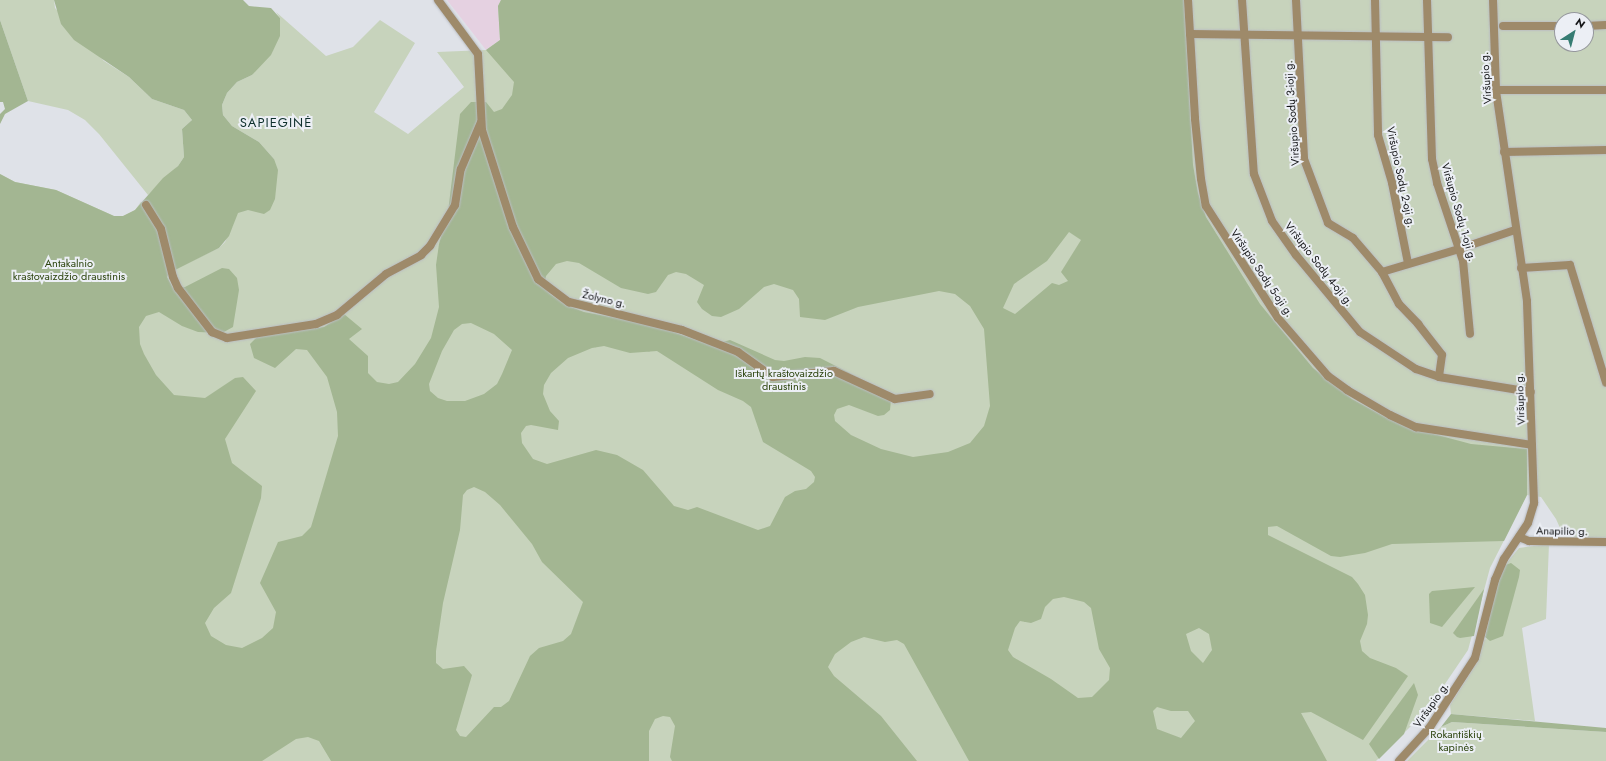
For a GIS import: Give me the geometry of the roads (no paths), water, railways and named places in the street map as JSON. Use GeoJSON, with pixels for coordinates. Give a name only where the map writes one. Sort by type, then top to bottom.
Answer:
{"type":"FeatureCollection","features":[{"type":"Feature","properties":{"kind":"street","name":"Žolyno g."},"geometry":{"type":"LineString","coordinates":[[438,0],[478,54],[482,86],[481,122],[513,227],[538,279],[570,302],[682,330],[738,352],[773,377],[834,372],[895,399],[930,394]]}},
{"type":"Feature","properties":{"kind":"street","name":"Viršupio Sodų 5-oji g."},"geometry":{"type":"LineString","coordinates":[[1188,0],[1200,179],[1206,206],[1261,296],[1313,360],[1347,390],[1368,404],[1416,427],[1532,445]]}},
{"type":"Feature","properties":{"kind":"street","name":"Viršupio Sodų 4-oji g."},"geometry":{"type":"LineString","coordinates":[[1242,0],[1252,161],[1257,185],[1272,220],[1296,255],[1360,332],[1416,369],[1439,377],[1531,392]]}},
{"type":"Feature","properties":{"kind":"street","name":"Viršupio Sodų 3-ioji g."},"geometry":{"type":"LineString","coordinates":[[1296,0],[1302,135],[1308,174],[1328,223],[1353,238],[1382,272],[1399,304],[1418,324],[1442,355],[1439,377]]}},
{"type":"Feature","properties":{"kind":"street","name":"Viršupio Sodų 2-oji g."},"geometry":{"type":"LineString","coordinates":[[1375,0],[1378,135],[1392,184],[1408,263]]}},
{"type":"Feature","properties":{"kind":"street","name":"Viršupio Sodų 1-oji g."},"geometry":{"type":"LineString","coordinates":[[1427,0],[1432,159],[1437,183],[1463,261],[1470,334]]}},
{"type":"Feature","properties":{"kind":"street","name":"Viršupio g."},"geometry":{"type":"LineString","coordinates":[[1399,761],[1430,727],[1475,658],[1495,580],[1504,559],[1531,518],[1534,502],[1531,392],[1526,302],[1514,230],[1496,90],[1494,0]]}},
{"type":"Feature","properties":{"kind":"street"},"geometry":{"type":"LineString","coordinates":[[1503,26],[1554,26]]}},
{"type":"Feature","properties":{"kind":"street"},"geometry":{"type":"LineString","coordinates":[[1594,26],[1606,26]]}},
{"type":"Feature","properties":{"kind":"street"},"geometry":{"type":"LineString","coordinates":[[1190,34],[1297,34],[1376,37],[1448,37]]}},
{"type":"Feature","properties":{"kind":"street"},"geometry":{"type":"LineString","coordinates":[[1496,90],[1606,90]]}},
{"type":"Feature","properties":{"kind":"street"},"geometry":{"type":"LineString","coordinates":[[146,205],[161,229],[173,277],[178,288],[212,332],[227,338],[316,324],[337,315],[386,274],[421,255],[430,246],[456,202],[461,169],[481,122]]}},
{"type":"Feature","properties":{"kind":"street"},"geometry":{"type":"LineString","coordinates":[[1504,152],[1606,150]]}},
{"type":"Feature","properties":{"kind":"street"},"geometry":{"type":"LineString","coordinates":[[1382,272],[1459,249],[1514,230]]}},
{"type":"Feature","properties":{"kind":"street"},"geometry":{"type":"LineString","coordinates":[[1521,268],[1570,265],[1606,383]]}},
{"type":"Feature","properties":{"kind":"street","name":"Anapilio g."},"geometry":{"type":"LineString","coordinates":[[1519,537],[1529,541],[1606,542]]}},
{"type":"Feature","properties":{"kind":"district","name":"SAPIEGINĖ"},"geometry":{"type":"Point","coordinates":[276,123]}},
{"type":"Feature","properties":{"kind":"park label","name":"Antakalnio kraštovaizdžio draustinis"},"geometry":{"type":"Point","coordinates":[69,270]}},
{"type":"Feature","properties":{"kind":"park label","name":"Iškartų kraštovaizdžio draustinis"},"geometry":{"type":"Point","coordinates":[784,380]}},
{"type":"Feature","properties":{"kind":"park label","name":"Rokantiškių kapinės"},"geometry":{"type":"Point","coordinates":[1456,741]}}]}
